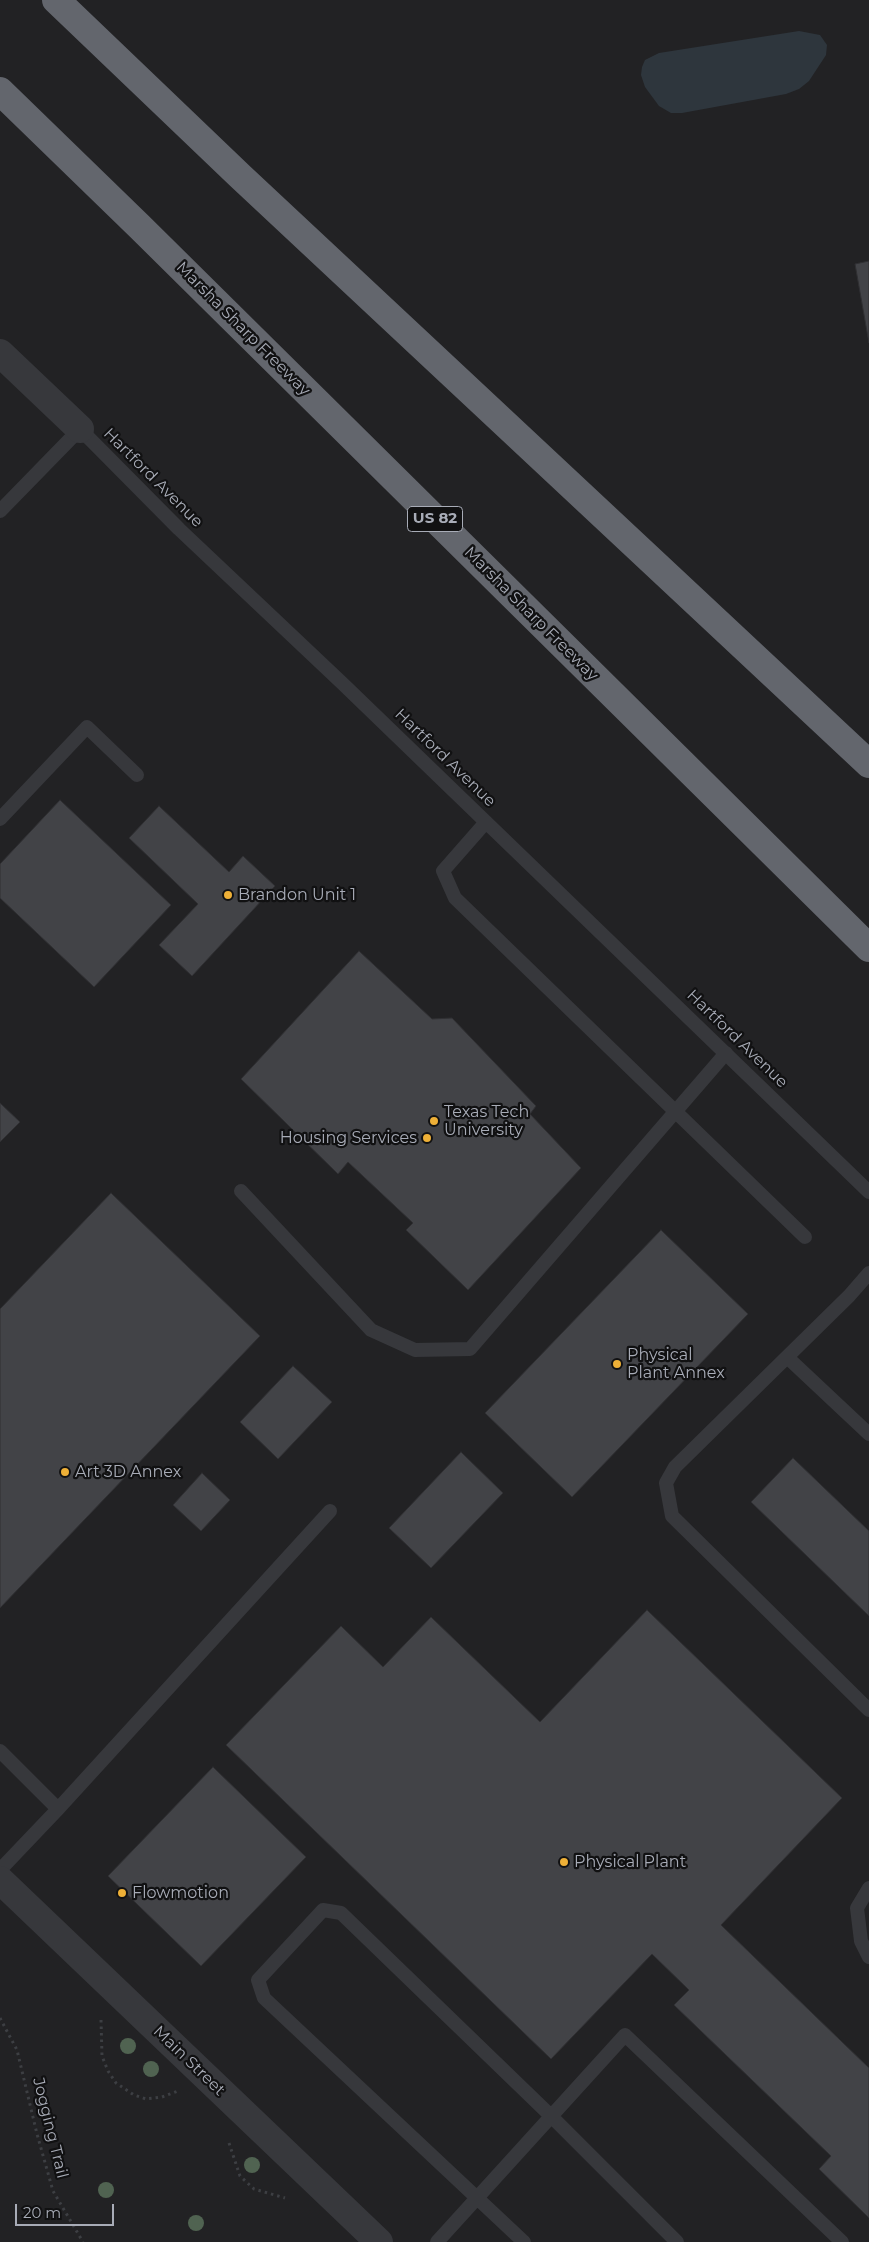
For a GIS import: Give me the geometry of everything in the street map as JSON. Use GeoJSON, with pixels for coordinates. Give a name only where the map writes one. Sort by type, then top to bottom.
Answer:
{"type":"FeatureCollection","features":[{"type":"Feature","properties":{"kind":"highway"},"geometry":{"type":"LineString","coordinates":[[56,0],[240,176],[869,764]]}},
{"type":"Feature","properties":{"kind":"highway","name":"Marsha Sharp Freeway"},"geometry":{"type":"LineString","coordinates":[[0,91],[869,948]]}},
{"type":"Feature","properties":{"kind":"street"},"geometry":{"type":"LineString","coordinates":[[0,353],[80,429]]}},
{"type":"Feature","properties":{"kind":"street","name":"Main Street"},"geometry":{"type":"LineString","coordinates":[[0,1880],[379,2242]]}},
{"type":"Feature","properties":{"kind":"lane","name":"Hartford Avenue"},"geometry":{"type":"LineString","coordinates":[[0,512],[80,429],[179,530],[486,822],[869,1192]]}},
{"type":"Feature","properties":{"kind":"lane"},"geometry":{"type":"LineString","coordinates":[[0,819],[87,726],[138,775]]}},
{"type":"Feature","properties":{"kind":"lane"},"geometry":{"type":"LineString","coordinates":[[486,822],[443,871],[455,898],[805,1237]]}},
{"type":"Feature","properties":{"kind":"lane"},"geometry":{"type":"LineString","coordinates":[[241,1190],[371,1330],[415,1350],[470,1349],[726,1053]]}},
{"type":"Feature","properties":{"kind":"lane"},"geometry":{"type":"LineString","coordinates":[[869,1273],[849,1296],[675,1466],[666,1483],[672,1516],[869,1710]]}},
{"type":"Feature","properties":{"kind":"lane"},"geometry":{"type":"LineString","coordinates":[[787,1356],[869,1434]]}},
{"type":"Feature","properties":{"kind":"lane"},"geometry":{"type":"LineString","coordinates":[[0,1870],[330,1511]]}},
{"type":"Feature","properties":{"kind":"lane"},"geometry":{"type":"LineString","coordinates":[[0,1751],[58,1809]]}},
{"type":"Feature","properties":{"kind":"lane"},"geometry":{"type":"LineString","coordinates":[[869,1888],[857,1908],[862,1941],[869,1957]]}},
{"type":"Feature","properties":{"kind":"lane"},"geometry":{"type":"LineString","coordinates":[[524,2242],[264,1998],[258,1980],[323,1910],[341,1912],[551,2116],[677,2242]]}},
{"type":"Feature","properties":{"kind":"lane"},"geometry":{"type":"LineString","coordinates":[[437,2242],[625,2035],[842,2242]]}},
{"type":"Feature","properties":{"kind":"path"},"geometry":{"type":"LineString","coordinates":[[97,2015],[101,2019],[102,2056],[108,2071],[116,2083],[134,2095],[146,2099],[162,2097],[178,2091],[184,2097]]}},
{"type":"Feature","properties":{"kind":"path","name":"Jogging Trail"},"geometry":{"type":"LineString","coordinates":[[0,2018],[17,2050],[53,2191],[83,2242]]}},
{"type":"Feature","properties":{"kind":"path"},"geometry":{"type":"LineString","coordinates":[[228,2140],[240,2176],[254,2189],[284,2197],[291,2203]]}},
{"type":"Feature","properties":{"kind":"shaded area","name":"Texas Tech University"},"geometry":{"type":"Polygon","coordinates":[[[0,0],[869,0],[869,2242],[0,2242],[0,0]]]}},
{"type":"Feature","properties":{"kind":"shaded area"},"geometry":{"type":"Polygon","coordinates":[[[799,31],[820,35],[827,45],[826,55],[809,81],[799,89],[786,94],[682,113],[671,113],[659,106],[645,87],[641,75],[645,60],[659,53],[799,31]]]}},
{"type":"Feature","properties":{"kind":"building"},"geometry":{"type":"Polygon","coordinates":[[[869,261],[869,343],[855,264],[869,261]]]}},
{"type":"Feature","properties":{"kind":"building"},"geometry":{"type":"Polygon","coordinates":[[[60,800],[171,905],[94,987],[0,898],[0,864],[60,800]]]}},
{"type":"Feature","properties":{"kind":"building","name":"Brandon Unit 1"},"geometry":{"type":"Polygon","coordinates":[[[159,806],[229,872],[243,856],[275,886],[192,976],[159,945],[198,904],[129,838],[159,806]]]}},
{"type":"Feature","properties":{"kind":"building","name":"Housing Services"},"geometry":{"type":"Polygon","coordinates":[[[359,951],[432,1019],[452,1018],[536,1106],[530,1114],[581,1168],[468,1290],[406,1230],[413,1223],[348,1162],[338,1174],[241,1079],[359,951]]]}},
{"type":"Feature","properties":{"kind":"building"},"geometry":{"type":"Polygon","coordinates":[[[0,1103],[20,1122],[0,1142],[0,1103]]]}},
{"type":"Feature","properties":{"kind":"building","name":"Art 3D Annex"},"geometry":{"type":"Polygon","coordinates":[[[111,1193],[260,1336],[0,1608],[0,1309],[111,1193]]]}},
{"type":"Feature","properties":{"kind":"building","name":"Physical Plant Annex"},"geometry":{"type":"Polygon","coordinates":[[[661,1230],[748,1314],[572,1497],[485,1413],[661,1230]]]}},
{"type":"Feature","properties":{"kind":"building"},"geometry":{"type":"Polygon","coordinates":[[[293,1366],[332,1402],[278,1459],[240,1422],[293,1366]]]}},
{"type":"Feature","properties":{"kind":"building"},"geometry":{"type":"Polygon","coordinates":[[[461,1452],[503,1493],[431,1568],[389,1528],[461,1452]]]}},
{"type":"Feature","properties":{"kind":"building"},"geometry":{"type":"Polygon","coordinates":[[[793,1458],[869,1531],[869,1616],[751,1502],[793,1458]]]}},
{"type":"Feature","properties":{"kind":"building"},"geometry":{"type":"Polygon","coordinates":[[[202,1473],[230,1500],[201,1531],[173,1505],[202,1473]]]}},
{"type":"Feature","properties":{"kind":"building","name":"Physical Plant"},"geometry":{"type":"Polygon","coordinates":[[[647,1610],[842,1798],[721,1925],[869,2068],[869,2218],[819,2169],[831,2156],[674,2005],[689,1990],[652,1954],[551,2059],[226,1745],[341,1626],[383,1667],[431,1617],[540,1722],[647,1610]]]}},
{"type":"Feature","properties":{"kind":"building"},"geometry":{"type":"Polygon","coordinates":[[[213,1767],[306,1857],[201,1966],[108,1876],[213,1767]]]}},
{"type":"Feature","properties":{"kind":"place","name":"Brandon Unit 1"},"geometry":{"type":"Point","coordinates":[228,895]}},
{"type":"Feature","properties":{"kind":"place","name":"Texas Tech University"},"geometry":{"type":"Point","coordinates":[434,1121]}},
{"type":"Feature","properties":{"kind":"place","name":"Housing Services"},"geometry":{"type":"Point","coordinates":[427,1138]}},
{"type":"Feature","properties":{"kind":"place","name":"Physical Plant Annex"},"geometry":{"type":"Point","coordinates":[617,1364]}},
{"type":"Feature","properties":{"kind":"place","name":"Art 3D Annex"},"geometry":{"type":"Point","coordinates":[65,1472]}},
{"type":"Feature","properties":{"kind":"place","name":"Physical Plant"},"geometry":{"type":"Point","coordinates":[564,1862]}},
{"type":"Feature","properties":{"kind":"place","name":"Flowmotion"},"geometry":{"type":"Point","coordinates":[122,1893]}}]}
